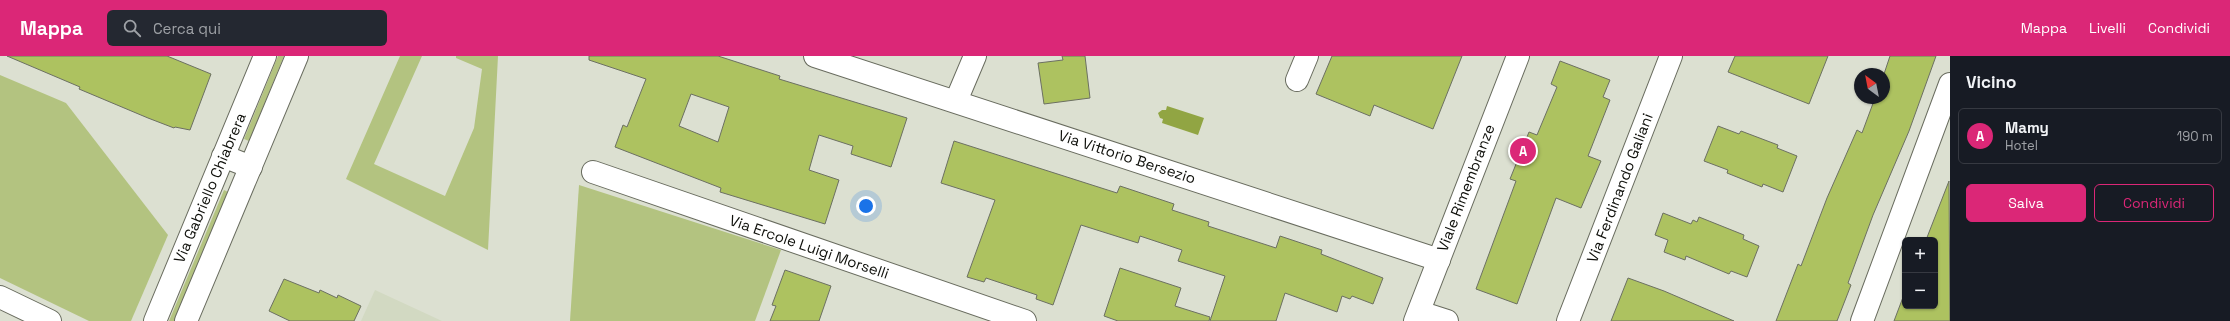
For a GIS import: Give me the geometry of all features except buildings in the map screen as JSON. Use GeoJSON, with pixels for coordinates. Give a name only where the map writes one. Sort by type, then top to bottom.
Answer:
{"type":"FeatureCollection","features":[{"type":"Feature","properties":{"kind":"street","name":"Via Gabriello Chiabrera"},"geometry":{"type":"LineString","coordinates":[[155,321],[265,56]]}},
{"type":"Feature","properties":{"kind":"street","name":"Via Gabriello Chiabrera"},"geometry":{"type":"LineString","coordinates":[[186,321],[297,56]]}},
{"type":"Feature","properties":{"kind":"street","name":"Via Vittorio Bersezio"},"geometry":{"type":"LineString","coordinates":[[815,56],[1439,260]]}},
{"type":"Feature","properties":{"kind":"street"},"geometry":{"type":"LineString","coordinates":[[956,101],[975,56]]}},
{"type":"Feature","properties":{"kind":"street"},"geometry":{"type":"LineString","coordinates":[[1297,80],[1306,56]]}},
{"type":"Feature","properties":{"kind":"street","name":"Via Ferdinando Galiani"},"geometry":{"type":"LineString","coordinates":[[1568,321],[1671,56]]}},
{"type":"Feature","properties":{"kind":"street","name":"Viale Rimembranze"},"geometry":{"type":"LineString","coordinates":[[1417,317],[1515,60]]}},
{"type":"Feature","properties":{"kind":"street"},"geometry":{"type":"LineString","coordinates":[[1862,321],[1950,84]]}},
{"type":"Feature","properties":{"kind":"street"},"geometry":{"type":"LineString","coordinates":[[223,156],[251,167]]}},
{"type":"Feature","properties":{"kind":"street","name":"Via Ercole Luigi Morselli"},"geometry":{"type":"LineString","coordinates":[[593,172],[1026,321]]}},
{"type":"Feature","properties":{"kind":"street"},"geometry":{"type":"LineString","coordinates":[[0,297],[50,321]]}},
{"type":"Feature","properties":{"kind":"street"},"geometry":{"type":"LineString","coordinates":[[1417,317],[1447,321]]}},
{"type":"Feature","properties":{"kind":"shaded area"},"geometry":{"type":"Polygon","coordinates":[[[278,56],[284,56],[249,141],[244,139],[278,56]]]}},
{"type":"Feature","properties":{"kind":"shaded area"},"geometry":{"type":"Polygon","coordinates":[[[400,56],[422,56],[374,164],[445,196],[474,128],[482,69],[456,58],[456,56],[498,56],[488,250],[346,179],[400,56]]]}},
{"type":"Feature","properties":{"kind":"shaded area"},"geometry":{"type":"Polygon","coordinates":[[[0,75],[66,103],[168,235],[131,321],[89,321],[0,278],[0,75]]]}},
{"type":"Feature","properties":{"kind":"shaded area"},"geometry":{"type":"Polygon","coordinates":[[[1167,106],[1204,118],[1198,135],[1162,123],[1163,119],[1160,118],[1158,113],[1162,110],[1166,110],[1167,106]]]}},
{"type":"Feature","properties":{"kind":"shaded area"},"geometry":{"type":"Polygon","coordinates":[[[579,185],[781,250],[755,321],[570,321],[579,185]]]}},
{"type":"Feature","properties":{"kind":"shaded area"},"geometry":{"type":"Polygon","coordinates":[[[224,190],[228,192],[174,321],[169,321],[224,190]]]}},
{"type":"Feature","properties":{"kind":"shaded area"},"geometry":{"type":"Polygon","coordinates":[[[375,290],[442,321],[361,321],[375,290]]]}},
{"type":"Feature","properties":{"kind":"place","name":"Mamy"},"geometry":{"type":"Point","coordinates":[1523,151]}}]}
